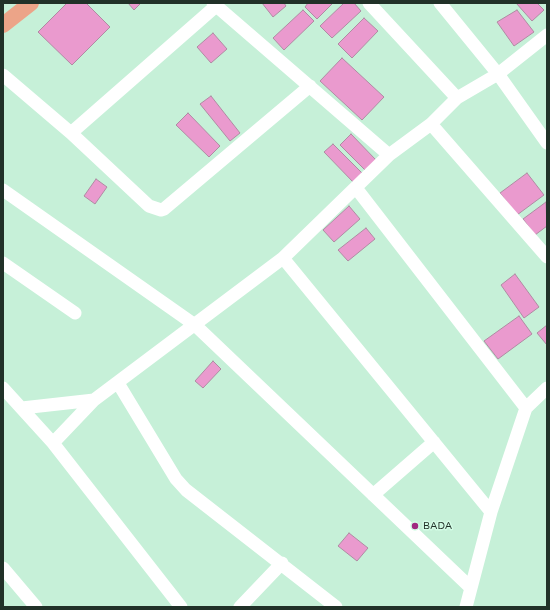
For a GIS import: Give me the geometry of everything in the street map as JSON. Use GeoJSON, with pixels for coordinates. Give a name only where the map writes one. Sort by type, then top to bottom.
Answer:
{"type":"FeatureCollection","features":[{"type":"Feature","properties":{"kind":"main road"},"geometry":{"type":"LineString","coordinates":[[3,25],[22,5]]}},
{"type":"Feature","properties":{"kind":"street"},"geometry":{"type":"LineString","coordinates":[[369,3],[457,98]]}},
{"type":"Feature","properties":{"kind":"street"},"geometry":{"type":"LineString","coordinates":[[440,3],[498,74],[547,143]]}},
{"type":"Feature","properties":{"kind":"street"},"geometry":{"type":"LineString","coordinates":[[71,133],[214,4],[389,155]]}},
{"type":"Feature","properties":{"kind":"street"},"geometry":{"type":"LineString","coordinates":[[53,443],[94,400],[283,258],[389,155],[431,124],[457,98],[498,74],[547,35]]}},
{"type":"Feature","properties":{"kind":"street"},"geometry":{"type":"LineString","coordinates":[[3,74],[71,133],[149,206],[156,209],[164,209],[310,86]]}},
{"type":"Feature","properties":{"kind":"street"},"geometry":{"type":"LineString","coordinates":[[431,124],[547,257]]}},
{"type":"Feature","properties":{"kind":"street"},"geometry":{"type":"LineString","coordinates":[[356,188],[526,408]]}},
{"type":"Feature","properties":{"kind":"street"},"geometry":{"type":"LineString","coordinates":[[3,190],[195,325],[471,588]]}},
{"type":"Feature","properties":{"kind":"street"},"geometry":{"type":"LineString","coordinates":[[283,258],[491,512]]}},
{"type":"Feature","properties":{"kind":"street"},"geometry":{"type":"LineString","coordinates":[[3,263],[75,313]]}},
{"type":"Feature","properties":{"kind":"street"},"geometry":{"type":"LineString","coordinates":[[118,383],[176,479],[186,490],[336,607]]}},
{"type":"Feature","properties":{"kind":"street"},"geometry":{"type":"LineString","coordinates":[[3,388],[53,443],[181,607]]}},
{"type":"Feature","properties":{"kind":"street"},"geometry":{"type":"LineString","coordinates":[[466,607],[491,512],[526,408],[547,388]]}},
{"type":"Feature","properties":{"kind":"street"},"geometry":{"type":"LineString","coordinates":[[22,408],[94,400]]}},
{"type":"Feature","properties":{"kind":"street"},"geometry":{"type":"LineString","coordinates":[[373,495],[434,442]]}},
{"type":"Feature","properties":{"kind":"street"},"geometry":{"type":"LineString","coordinates":[[240,607],[282,564]]}},
{"type":"Feature","properties":{"kind":"street"},"geometry":{"type":"LineString","coordinates":[[4,573],[36,607]]}},
{"type":"Feature","properties":{"kind":"building"},"geometry":{"type":"Polygon","coordinates":[[[67,3],[86,3],[110,27],[72,65],[38,32],[67,3]]]}},
{"type":"Feature","properties":{"kind":"building"},"geometry":{"type":"Polygon","coordinates":[[[128,3],[141,3],[134,10],[128,3]]]}},
{"type":"Feature","properties":{"kind":"building"},"geometry":{"type":"Polygon","coordinates":[[[262,3],[284,3],[286,6],[273,17],[262,3]]]}},
{"type":"Feature","properties":{"kind":"building"},"geometry":{"type":"Polygon","coordinates":[[[308,3],[333,3],[317,19],[305,7],[308,3]]]}},
{"type":"Feature","properties":{"kind":"building"},"geometry":{"type":"Polygon","coordinates":[[[344,3],[354,3],[361,11],[332,38],[320,26],[344,3]]]}},
{"type":"Feature","properties":{"kind":"building"},"geometry":{"type":"Polygon","coordinates":[[[516,3],[537,3],[544,10],[532,21],[516,3]]]}},
{"type":"Feature","properties":{"kind":"building"},"geometry":{"type":"Polygon","coordinates":[[[303,10],[314,21],[284,50],[273,38],[303,10]]]}},
{"type":"Feature","properties":{"kind":"building"},"geometry":{"type":"Polygon","coordinates":[[[517,10],[534,32],[514,46],[497,22],[517,10]]]}},
{"type":"Feature","properties":{"kind":"building"},"geometry":{"type":"Polygon","coordinates":[[[364,18],[378,31],[352,58],[338,44],[364,18]]]}},
{"type":"Feature","properties":{"kind":"building"},"geometry":{"type":"Polygon","coordinates":[[[213,33],[227,49],[211,63],[197,47],[213,33]]]}},
{"type":"Feature","properties":{"kind":"building"},"geometry":{"type":"Polygon","coordinates":[[[342,58],[384,97],[362,120],[320,81],[342,58]]]}},
{"type":"Feature","properties":{"kind":"building"},"geometry":{"type":"Polygon","coordinates":[[[211,96],[240,133],[230,141],[200,104],[211,96]]]}},
{"type":"Feature","properties":{"kind":"building"},"geometry":{"type":"Polygon","coordinates":[[[188,113],[220,146],[209,157],[176,125],[188,113]]]}},
{"type":"Feature","properties":{"kind":"building"},"geometry":{"type":"Polygon","coordinates":[[[351,134],[376,160],[365,170],[340,145],[351,134]]]}},
{"type":"Feature","properties":{"kind":"building"},"geometry":{"type":"Polygon","coordinates":[[[333,144],[363,174],[354,183],[324,152],[333,144]]]}},
{"type":"Feature","properties":{"kind":"building"},"geometry":{"type":"Polygon","coordinates":[[[527,173],[544,195],[517,215],[500,193],[527,173]]]}},
{"type":"Feature","properties":{"kind":"building"},"geometry":{"type":"Polygon","coordinates":[[[96,179],[107,187],[95,204],[84,196],[96,179]]]}},
{"type":"Feature","properties":{"kind":"building"},"geometry":{"type":"Polygon","coordinates":[[[546,202],[547,226],[535,235],[523,219],[546,202]]]}},
{"type":"Feature","properties":{"kind":"building"},"geometry":{"type":"Polygon","coordinates":[[[349,206],[360,219],[334,242],[323,230],[349,206]]]}},
{"type":"Feature","properties":{"kind":"building"},"geometry":{"type":"Polygon","coordinates":[[[366,228],[375,239],[348,261],[338,250],[366,228]]]}},
{"type":"Feature","properties":{"kind":"building"},"geometry":{"type":"Polygon","coordinates":[[[515,274],[539,307],[524,318],[501,285],[515,274]]]}},
{"type":"Feature","properties":{"kind":"building"},"geometry":{"type":"Polygon","coordinates":[[[519,316],[532,334],[498,359],[484,341],[519,316]]]}},
{"type":"Feature","properties":{"kind":"building"},"geometry":{"type":"Polygon","coordinates":[[[547,325],[547,345],[537,333],[547,325]]]}},
{"type":"Feature","properties":{"kind":"building"},"geometry":{"type":"Polygon","coordinates":[[[213,361],[221,369],[203,388],[195,381],[213,361]]]}},
{"type":"Feature","properties":{"kind":"building"},"geometry":{"type":"Polygon","coordinates":[[[349,533],[368,548],[357,561],[338,546],[349,533]]]}},
{"type":"Feature","properties":{"kind":"place","name":"BADA"},"geometry":{"type":"Point","coordinates":[415,526]}}]}
